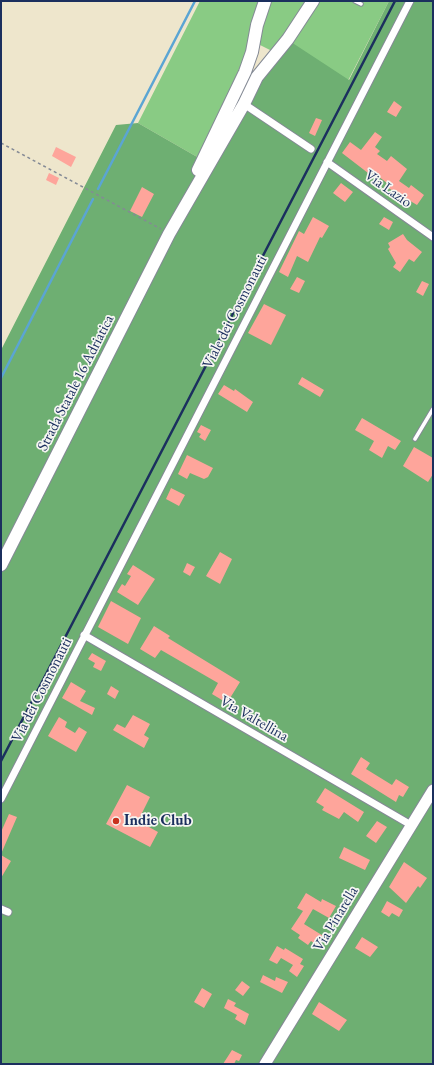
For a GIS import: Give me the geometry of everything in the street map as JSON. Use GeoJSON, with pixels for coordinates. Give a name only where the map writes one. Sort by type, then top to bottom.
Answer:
{"type":"FeatureCollection","features":[{"type":"Feature","properties":{"kind":"main road","name":"Strada Statale 16 Adriatica"},"geometry":{"type":"LineString","coordinates":[[180,216],[197,171],[245,72],[252,52],[257,25],[265,1]]}},
{"type":"Feature","properties":{"kind":"main road","name":"Strada Statale 16 Adriatica"},"geometry":{"type":"LineString","coordinates":[[1,565],[169,234],[244,104],[257,77],[288,38],[313,1]]}},
{"type":"Feature","properties":{"kind":"street","name":"Viale dei Cosmonauti"},"geometry":{"type":"LineString","coordinates":[[84,635],[410,1]]}},
{"type":"Feature","properties":{"kind":"street"},"geometry":{"type":"LineString","coordinates":[[244,104],[311,149]]}},
{"type":"Feature","properties":{"kind":"street","name":"Via Lazio"},"geometry":{"type":"LineString","coordinates":[[327,162],[433,237]]}},
{"type":"Feature","properties":{"kind":"street","name":"Via dei Cosmonauti"},"geometry":{"type":"LineString","coordinates":[[1,798],[84,635]]}},
{"type":"Feature","properties":{"kind":"street","name":"Via Valtellina"},"geometry":{"type":"LineString","coordinates":[[84,635],[411,825]]}},
{"type":"Feature","properties":{"kind":"street","name":"Via Pinarella"},"geometry":{"type":"LineString","coordinates":[[265,1064],[433,790]]}},
{"type":"Feature","properties":{"kind":"lane"},"geometry":{"type":"LineString","coordinates":[[355,1],[361,4]]}},
{"type":"Feature","properties":{"kind":"lane"},"geometry":{"type":"LineString","coordinates":[[415,439],[433,409]]}},
{"type":"Feature","properties":{"kind":"path"},"geometry":{"type":"LineString","coordinates":[[1,142],[169,234]]}},
{"type":"Feature","properties":{"kind":"green space"},"geometry":{"type":"Polygon","coordinates":[[[200,1],[261,1],[245,56],[199,158],[138,123],[200,1]]]}},
{"type":"Feature","properties":{"kind":"green space"},"geometry":{"type":"Polygon","coordinates":[[[270,1],[307,1],[292,27],[272,51],[258,44],[263,19],[270,1]]]}},
{"type":"Feature","properties":{"kind":"green space"},"geometry":{"type":"Polygon","coordinates":[[[318,1],[389,1],[337,102],[263,74],[318,1]]]}},
{"type":"Feature","properties":{"kind":"green space"},"geometry":{"type":"Polygon","coordinates":[[[389,1],[433,1],[433,1064],[1,1064],[1,350],[116,125],[138,123],[199,158],[291,42],[349,80],[389,1]]]}},
{"type":"Feature","properties":{"kind":"building"},"geometry":{"type":"Polygon","coordinates":[[[394,101],[402,107],[396,117],[387,112],[394,101]]]}},
{"type":"Feature","properties":{"kind":"building"},"geometry":{"type":"Polygon","coordinates":[[[316,118],[322,120],[315,136],[309,133],[316,118]]]}},
{"type":"Feature","properties":{"kind":"building"},"geometry":{"type":"Polygon","coordinates":[[[375,132],[382,137],[375,147],[380,151],[377,154],[387,161],[391,156],[407,169],[399,181],[409,188],[411,185],[424,195],[417,205],[385,186],[387,183],[370,170],[368,173],[342,153],[350,142],[361,150],[375,132]]]}},
{"type":"Feature","properties":{"kind":"building"},"geometry":{"type":"Polygon","coordinates":[[[56,147],[76,157],[71,167],[52,156],[56,147]]]}},
{"type":"Feature","properties":{"kind":"building"},"geometry":{"type":"Polygon","coordinates":[[[49,173],[59,178],[56,185],[46,180],[49,173]]]}},
{"type":"Feature","properties":{"kind":"building"},"geometry":{"type":"Polygon","coordinates":[[[341,183],[353,192],[345,202],[333,193],[341,183]]]}},
{"type":"Feature","properties":{"kind":"building"},"geometry":{"type":"Polygon","coordinates":[[[142,187],[154,194],[142,217],[130,211],[142,187]]]}},
{"type":"Feature","properties":{"kind":"building"},"geometry":{"type":"Polygon","coordinates":[[[313,217],[329,226],[322,238],[320,237],[308,262],[297,256],[288,277],[279,272],[299,231],[304,234],[313,217]]]}},
{"type":"Feature","properties":{"kind":"building"},"geometry":{"type":"Polygon","coordinates":[[[384,217],[393,222],[389,230],[379,224],[384,217]]]}},
{"type":"Feature","properties":{"kind":"building"},"geometry":{"type":"Polygon","coordinates":[[[403,234],[407,240],[422,252],[414,262],[409,259],[400,272],[393,267],[396,263],[388,249],[390,247],[388,243],[403,234]]]}},
{"type":"Feature","properties":{"kind":"building"},"geometry":{"type":"Polygon","coordinates":[[[297,277],[305,281],[299,293],[290,289],[297,277]]]}},
{"type":"Feature","properties":{"kind":"building"},"geometry":{"type":"Polygon","coordinates":[[[422,281],[429,284],[423,296],[416,292],[422,281]]]}},
{"type":"Feature","properties":{"kind":"building"},"geometry":{"type":"Polygon","coordinates":[[[264,304],[286,315],[271,345],[248,333],[264,304]]]}},
{"type":"Feature","properties":{"kind":"building"},"geometry":{"type":"Polygon","coordinates":[[[302,377],[324,390],[320,397],[298,384],[302,377]]]}},
{"type":"Feature","properties":{"kind":"building"},"geometry":{"type":"Polygon","coordinates":[[[224,385],[234,391],[235,389],[253,402],[247,412],[218,394],[224,385]]]}},
{"type":"Feature","properties":{"kind":"building"},"geometry":{"type":"Polygon","coordinates":[[[362,418],[401,441],[395,450],[388,446],[382,458],[369,450],[374,441],[355,430],[362,418]]]}},
{"type":"Feature","properties":{"kind":"building"},"geometry":{"type":"Polygon","coordinates":[[[201,425],[211,430],[205,441],[199,437],[201,434],[197,432],[201,425]]]}},
{"type":"Feature","properties":{"kind":"building"},"geometry":{"type":"Polygon","coordinates":[[[414,447],[433,458],[433,474],[428,482],[403,466],[414,447]]]}},
{"type":"Feature","properties":{"kind":"building"},"geometry":{"type":"Polygon","coordinates":[[[187,455],[213,468],[208,477],[204,479],[190,473],[187,479],[178,474],[187,455]]]}},
{"type":"Feature","properties":{"kind":"building"},"geometry":{"type":"Polygon","coordinates":[[[171,488],[185,495],[179,506],[166,499],[171,488]]]}},
{"type":"Feature","properties":{"kind":"building"},"geometry":{"type":"Polygon","coordinates":[[[220,552],[232,559],[220,584],[206,576],[220,552]]]}},
{"type":"Feature","properties":{"kind":"building"},"geometry":{"type":"Polygon","coordinates":[[[187,563],[195,567],[190,576],[183,572],[187,563]]]}},
{"type":"Feature","properties":{"kind":"building"},"geometry":{"type":"Polygon","coordinates":[[[133,565],[155,579],[138,605],[117,592],[122,584],[125,586],[131,576],[127,574],[133,565]]]}},
{"type":"Feature","properties":{"kind":"building"},"geometry":{"type":"Polygon","coordinates":[[[111,601],[141,618],[128,644],[98,627],[111,601]]]}},
{"type":"Feature","properties":{"kind":"building"},"geometry":{"type":"Polygon","coordinates":[[[154,626],[170,636],[168,638],[240,682],[227,703],[212,694],[218,683],[161,650],[155,658],[140,649],[154,626]]]}},
{"type":"Feature","properties":{"kind":"building"},"geometry":{"type":"Polygon","coordinates":[[[92,653],[106,661],[101,671],[93,667],[95,663],[88,659],[92,653]]]}},
{"type":"Feature","properties":{"kind":"building"},"geometry":{"type":"Polygon","coordinates":[[[71,682],[86,691],[80,701],[95,708],[92,715],[62,698],[71,682]]]}},
{"type":"Feature","properties":{"kind":"building"},"geometry":{"type":"Polygon","coordinates":[[[111,686],[119,691],[115,699],[107,694],[111,686]]]}},
{"type":"Feature","properties":{"kind":"building"},"geometry":{"type":"Polygon","coordinates":[[[133,715],[150,724],[144,735],[149,738],[144,748],[113,730],[117,724],[125,728],[133,715]]]}},
{"type":"Feature","properties":{"kind":"building"},"geometry":{"type":"Polygon","coordinates":[[[59,717],[67,722],[65,727],[75,733],[79,727],[87,732],[76,752],[48,736],[59,717]]]}},
{"type":"Feature","properties":{"kind":"building"},"geometry":{"type":"Polygon","coordinates":[[[361,757],[370,763],[366,769],[392,785],[396,779],[409,787],[403,797],[399,795],[396,802],[351,774],[361,757]]]}},
{"type":"Feature","properties":{"kind":"building"},"geometry":{"type":"Polygon","coordinates":[[[127,785],[150,797],[138,821],[158,832],[150,847],[106,824],[127,785]]]}},
{"type":"Feature","properties":{"kind":"building"},"geometry":{"type":"Polygon","coordinates":[[[325,788],[364,812],[358,822],[344,812],[339,819],[322,810],[324,807],[316,802],[325,788]]]}},
{"type":"Feature","properties":{"kind":"building"},"geometry":{"type":"Polygon","coordinates":[[[9,814],[17,817],[1,854],[1,832],[9,814]]]}},
{"type":"Feature","properties":{"kind":"building"},"geometry":{"type":"Polygon","coordinates":[[[377,821],[387,827],[376,843],[366,836],[377,821]]]}},
{"type":"Feature","properties":{"kind":"building"},"geometry":{"type":"Polygon","coordinates":[[[344,847],[370,860],[365,870],[339,858],[344,847]]]}},
{"type":"Feature","properties":{"kind":"building"},"geometry":{"type":"Polygon","coordinates":[[[1,855],[11,861],[1,878],[1,855]]]}},
{"type":"Feature","properties":{"kind":"building"},"geometry":{"type":"Polygon","coordinates":[[[404,862],[427,878],[420,888],[418,886],[406,903],[389,887],[404,862]]]}},
{"type":"Feature","properties":{"kind":"building"},"geometry":{"type":"Polygon","coordinates":[[[306,893],[321,902],[322,899],[336,906],[329,918],[313,909],[304,924],[325,937],[318,946],[311,941],[308,945],[298,938],[300,935],[291,929],[303,911],[297,908],[306,893]]]}},
{"type":"Feature","properties":{"kind":"building"},"geometry":{"type":"Polygon","coordinates":[[[387,901],[403,910],[399,917],[392,913],[389,917],[381,912],[387,901]]]}},
{"type":"Feature","properties":{"kind":"building"},"geometry":{"type":"Polygon","coordinates":[[[362,937],[378,947],[370,957],[355,948],[362,937]]]}},
{"type":"Feature","properties":{"kind":"building"},"geometry":{"type":"Polygon","coordinates":[[[277,946],[284,950],[285,948],[303,959],[300,964],[304,966],[297,977],[289,971],[293,965],[281,958],[277,964],[269,960],[277,946]]]}},
{"type":"Feature","properties":{"kind":"building"},"geometry":{"type":"Polygon","coordinates":[[[263,975],[275,981],[276,977],[288,982],[282,993],[260,982],[263,975]]]}},
{"type":"Feature","properties":{"kind":"building"},"geometry":{"type":"Polygon","coordinates":[[[242,981],[250,987],[243,996],[235,990],[242,981]]]}},
{"type":"Feature","properties":{"kind":"building"},"geometry":{"type":"Polygon","coordinates":[[[202,988],[212,994],[204,1008],[194,1002],[202,988]]]}},
{"type":"Feature","properties":{"kind":"building"},"geometry":{"type":"Polygon","coordinates":[[[228,999],[236,1003],[234,1006],[249,1014],[245,1025],[235,1019],[237,1015],[224,1008],[228,999]]]}},
{"type":"Feature","properties":{"kind":"building"},"geometry":{"type":"Polygon","coordinates":[[[319,1002],[347,1020],[339,1031],[312,1014],[319,1002]]]}},
{"type":"Feature","properties":{"kind":"building"},"geometry":{"type":"Polygon","coordinates":[[[232,1050],[242,1055],[239,1061],[236,1060],[234,1064],[223,1064],[232,1050]]]}},
{"type":"Feature","properties":{"kind":"waterway"},"geometry":{"type":"LineString","coordinates":[[98,189],[195,1]]}},
{"type":"Feature","properties":{"kind":"waterway"},"geometry":{"type":"LineString","coordinates":[[1,378],[93,199]]}},
{"type":"Feature","properties":{"kind":"railway"},"geometry":{"type":"LineString","coordinates":[[1,761],[395,1]]}},
{"type":"Feature","properties":{"kind":"place","name":"Indie Club"},"geometry":{"type":"Point","coordinates":[116,821]}}]}
